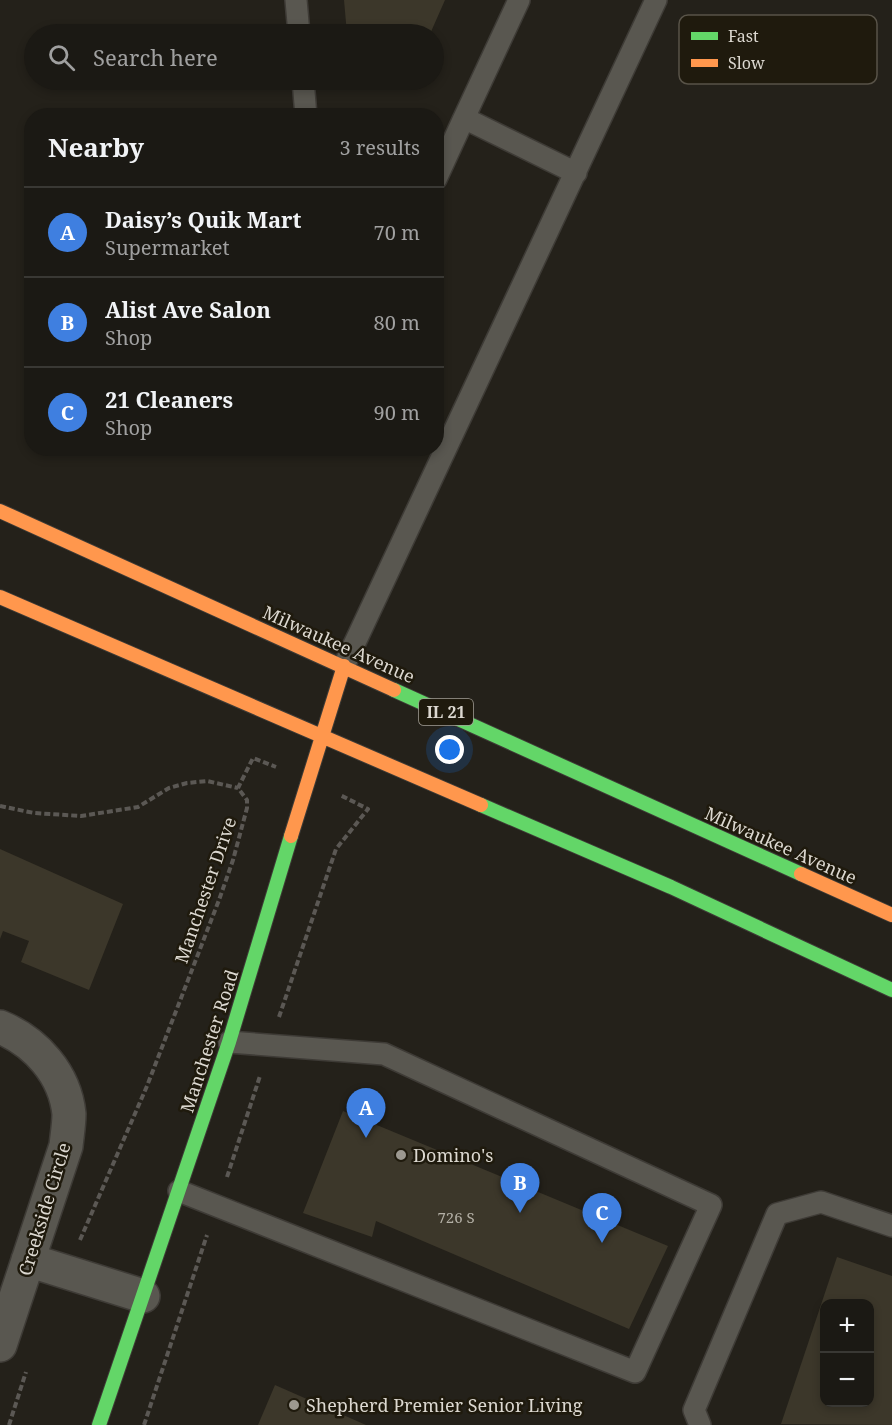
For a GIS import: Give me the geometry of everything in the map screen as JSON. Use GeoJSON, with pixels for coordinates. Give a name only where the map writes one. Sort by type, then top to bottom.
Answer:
{"type":"FeatureCollection","features":[{"type":"Feature","properties":{"kind":"main road","name":"Milwaukee Avenue"},"geometry":{"type":"LineString","coordinates":[[0,511],[892,915]]}},
{"type":"Feature","properties":{"kind":"main road"},"geometry":{"type":"LineString","coordinates":[[0,597],[671,887],[892,990]]}},
{"type":"Feature","properties":{"kind":"main road","name":"Manchester Road"},"geometry":{"type":"LineString","coordinates":[[99,1425],[229,1042],[344,666]]}},
{"type":"Feature","properties":{"kind":"street","name":"Creekside Circle"},"geometry":{"type":"LineString","coordinates":[[0,1028],[42,1054],[61,1082],[69,1114],[66,1146],[0,1345]]}},
{"type":"Feature","properties":{"kind":"street"},"geometry":{"type":"LineString","coordinates":[[28,1260],[142,1296]]}},
{"type":"Feature","properties":{"kind":"lane"},"geometry":{"type":"LineString","coordinates":[[296,0],[298,24]]}},
{"type":"Feature","properties":{"kind":"lane"},"geometry":{"type":"LineString","coordinates":[[444,162],[519,0]]}},
{"type":"Feature","properties":{"kind":"lane"},"geometry":{"type":"LineString","coordinates":[[444,454],[656,0]]}},
{"type":"Feature","properties":{"kind":"lane"},"geometry":{"type":"LineString","coordinates":[[304,90],[305,108]]}},
{"type":"Feature","properties":{"kind":"lane"},"geometry":{"type":"LineString","coordinates":[[464,118],[576,173]]}},
{"type":"Feature","properties":{"kind":"lane"},"geometry":{"type":"LineString","coordinates":[[344,666],[443,456]]}},
{"type":"Feature","properties":{"kind":"lane"},"geometry":{"type":"LineString","coordinates":[[178,1191],[635,1372],[711,1205],[384,1054],[229,1042]]}},
{"type":"Feature","properties":{"kind":"lane"},"geometry":{"type":"LineString","coordinates":[[700,1425],[694,1410],[777,1214],[821,1202],[892,1226]]}},
{"type":"Feature","properties":{"kind":"path"},"geometry":{"type":"LineString","coordinates":[[0,806],[34,813],[81,816],[138,807],[169,788],[187,783],[207,781],[238,788],[253,758],[309,780],[368,809],[336,849],[144,1425]]}},
{"type":"Feature","properties":{"kind":"path","name":"Manchester Drive"},"geometry":{"type":"LineString","coordinates":[[64,1272],[147,1086],[219,900],[247,808],[247,800],[238,788]]}},
{"type":"Feature","properties":{"kind":"path"},"geometry":{"type":"LineString","coordinates":[[9,1425],[29,1364]]}},
{"type":"Feature","properties":{"kind":"building"},"geometry":{"type":"Polygon","coordinates":[[[344,0],[445,0],[434,24],[346,24],[344,0]]]}},
{"type":"Feature","properties":{"kind":"building"},"geometry":{"type":"Polygon","coordinates":[[[0,849],[123,904],[89,990],[21,962],[29,941],[3,931],[0,939],[0,849]]]}},
{"type":"Feature","properties":{"kind":"building"},"geometry":{"type":"Polygon","coordinates":[[[343,1111],[668,1246],[629,1329],[376,1221],[372,1237],[303,1213],[343,1111]]]}},
{"type":"Feature","properties":{"kind":"building"},"geometry":{"type":"Polygon","coordinates":[[[837,1257],[892,1276],[892,1425],[781,1424],[820,1308],[820,1407],[874,1407],[874,1299],[823,1299],[837,1257]]]}},
{"type":"Feature","properties":{"kind":"building","name":"Shepherd Premier Senior Living"},"geometry":{"type":"Polygon","coordinates":[[[275,1385],[366,1425],[258,1425],[275,1385]]]}},
{"type":"Feature","properties":{"kind":"traffic: fast"},"geometry":{"type":"LineString","coordinates":[[394,690],[801,874]]}},
{"type":"Feature","properties":{"kind":"traffic: fast"},"geometry":{"type":"LineString","coordinates":[[481,805],[671,887],[892,990]]}},
{"type":"Feature","properties":{"kind":"traffic: fast"},"geometry":{"type":"LineString","coordinates":[[99,1425],[229,1042],[291,836]]}},
{"type":"Feature","properties":{"kind":"traffic: slow"},"geometry":{"type":"LineString","coordinates":[[0,511],[394,690]]}},
{"type":"Feature","properties":{"kind":"traffic: slow"},"geometry":{"type":"LineString","coordinates":[[0,597],[481,805]]}},
{"type":"Feature","properties":{"kind":"traffic: slow"},"geometry":{"type":"LineString","coordinates":[[291,836],[344,666]]}},
{"type":"Feature","properties":{"kind":"traffic: slow"},"geometry":{"type":"LineString","coordinates":[[801,874],[892,915]]}},
{"type":"Feature","properties":{"kind":"place","name":"Daisy’s Quik Mart"},"geometry":{"type":"Point","coordinates":[366,1138]}},
{"type":"Feature","properties":{"kind":"place","name":"Domino's"},"geometry":{"type":"Point","coordinates":[401,1155]}},
{"type":"Feature","properties":{"kind":"place","name":"Alist Ave Salon"},"geometry":{"type":"Point","coordinates":[520,1213]}},
{"type":"Feature","properties":{"kind":"place","name":"21 Cleaners"},"geometry":{"type":"Point","coordinates":[602,1243]}},
{"type":"Feature","properties":{"kind":"place","name":"Shepherd Premier Senior Living"},"geometry":{"type":"Point","coordinates":[294,1405]}}]}
